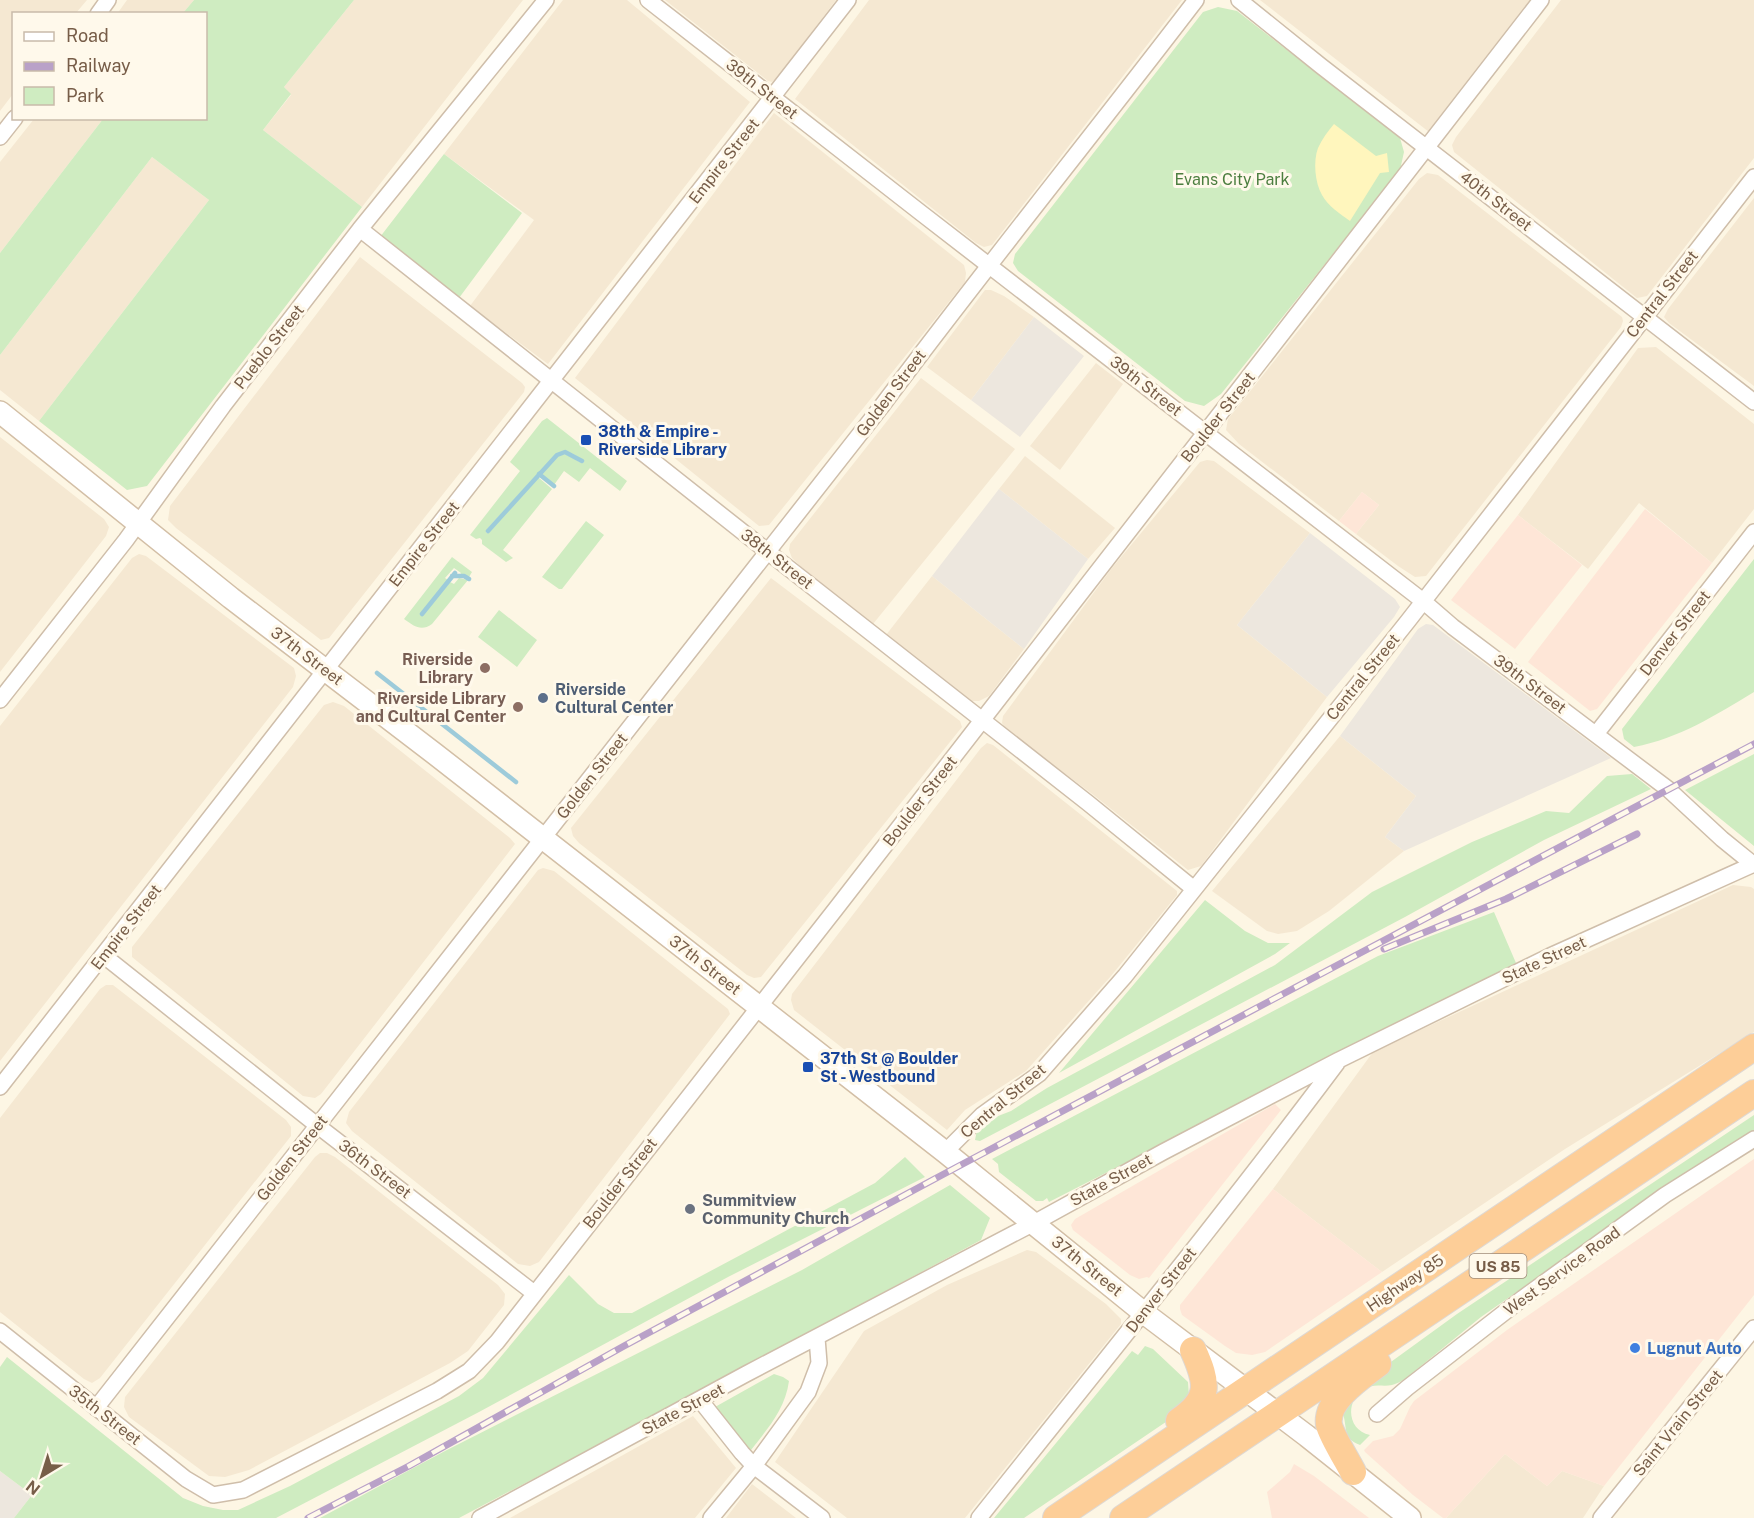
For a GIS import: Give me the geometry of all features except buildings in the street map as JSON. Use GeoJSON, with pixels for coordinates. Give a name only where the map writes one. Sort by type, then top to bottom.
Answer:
{"type":"FeatureCollection","features":[{"type":"Feature","properties":{"kind":"highway","name":"Highway 85"},"geometry":{"type":"LineString","coordinates":[[1056,1518],[1754,1047]]}},
{"type":"Feature","properties":{"kind":"highway","name":"US 85"},"geometry":{"type":"LineString","coordinates":[[1124,1518],[1754,1093]]}},
{"type":"Feature","properties":{"kind":"highway"},"geometry":{"type":"LineString","coordinates":[[1353,1472],[1329,1426],[1330,1413],[1340,1396],[1356,1381],[1433,1324],[1447,1300]]}},
{"type":"Feature","properties":{"kind":"highway"},"geometry":{"type":"LineString","coordinates":[[1041,1518],[1193,1412],[1201,1402],[1204,1383],[1194,1350]]}},
{"type":"Feature","properties":{"kind":"main road","name":"37th Street"},"geometry":{"type":"LineString","coordinates":[[0,412],[231,598],[543,838],[945,1152],[1144,1313],[1277,1413],[1410,1518]]}},
{"type":"Feature","properties":{"kind":"street","name":"Pueblo Street"},"geometry":{"type":"LineString","coordinates":[[0,700],[138,523],[223,406],[360,229],[546,0]]}},
{"type":"Feature","properties":{"kind":"street","name":"39th Street"},"geometry":{"type":"LineString","coordinates":[[648,0],[1454,627],[1668,789],[1754,865]]}},
{"type":"Feature","properties":{"kind":"street","name":"Empire Street"},"geometry":{"type":"LineString","coordinates":[[0,1087],[848,0]]}},
{"type":"Feature","properties":{"kind":"street","name":"Golden Street"},"geometry":{"type":"LineString","coordinates":[[96,1408],[768,552],[1196,0]]}},
{"type":"Feature","properties":{"kind":"street","name":"40th Street"},"geometry":{"type":"LineString","coordinates":[[1239,0],[1754,402]]}},
{"type":"Feature","properties":{"kind":"street","name":"Boulder Street"},"geometry":{"type":"LineString","coordinates":[[213,1496],[243,1490],[437,1391],[469,1371],[496,1342],[1541,0]]}},
{"type":"Feature","properties":{"kind":"street"},"geometry":{"type":"LineString","coordinates":[[0,137],[13,120]]}},
{"type":"Feature","properties":{"kind":"street","name":"Central Street"},"geometry":{"type":"LineString","coordinates":[[945,1152],[982,1115],[1039,1074],[1125,976],[1423,601],[1754,177]]}},
{"type":"Feature","properties":{"kind":"street","name":"38th Street"},"geometry":{"type":"LineString","coordinates":[[360,229],[1194,889]]}},
{"type":"Feature","properties":{"kind":"street","name":"Denver Street"},"geometry":{"type":"LineString","coordinates":[[1596,734],[1754,532]]}},
{"type":"Feature","properties":{"kind":"street","name":"State Street"},"geometry":{"type":"LineString","coordinates":[[480,1518],[746,1374],[1339,1060],[1550,956],[1754,865]]}},
{"type":"Feature","properties":{"kind":"street","name":"36th Street"},"geometry":{"type":"LineString","coordinates":[[103,955],[318,1126],[534,1293]]}},
{"type":"Feature","properties":{"kind":"street","name":"Denver Street"},"geometry":{"type":"LineString","coordinates":[[979,1518],[1144,1313],[1339,1060]]}},
{"type":"Feature","properties":{"kind":"street","name":"West Service Road"},"geometry":{"type":"LineString","coordinates":[[1377,1414],[1523,1298],[1665,1195],[1754,1139]]}},
{"type":"Feature","properties":{"kind":"street","name":"Saint Vrain Street"},"geometry":{"type":"LineString","coordinates":[[1601,1518],[1754,1328]]}},
{"type":"Feature","properties":{"kind":"street","name":"35th Street"},"geometry":{"type":"LineString","coordinates":[[0,1331],[186,1479],[213,1496]]}},
{"type":"Feature","properties":{"kind":"street"},"geometry":{"type":"LineString","coordinates":[[711,1518],[754,1466],[808,1392],[819,1363],[816,1338]]}},
{"type":"Feature","properties":{"kind":"street"},"geometry":{"type":"LineString","coordinates":[[700,1400],[741,1453],[754,1466],[822,1518]]}},
{"type":"Feature","properties":{"kind":"shaded area"},"geometry":{"type":"Polygon","coordinates":[[[0,0],[87,0],[77,12],[12,12],[12,95],[0,111],[0,0]]]}},
{"type":"Feature","properties":{"kind":"shaded area"},"geometry":{"type":"Polygon","coordinates":[[[127,0],[194,0],[184,12],[118,12],[127,0]]]}},
{"type":"Feature","properties":{"kind":"shaded area"},"geometry":{"type":"Polygon","coordinates":[[[354,0],[523,0],[362,207],[263,130],[291,95],[284,87],[354,0]]]}},
{"type":"Feature","properties":{"kind":"shaded area"},"geometry":{"type":"Polygon","coordinates":[[[563,0],[627,0],[750,102],[548,364],[470,306],[534,220],[444,154],[563,0]]]}},
{"type":"Feature","properties":{"kind":"shaded area"},"geometry":{"type":"Polygon","coordinates":[[[665,0],[836,0],[772,82],[665,0]]]}},
{"type":"Feature","properties":{"kind":"shaded area"},"geometry":{"type":"Polygon","coordinates":[[[869,0],[1182,0],[992,245],[984,247],[795,99],[869,0]]]}},
{"type":"Feature","properties":{"kind":"shaded area"},"geometry":{"type":"Polygon","coordinates":[[[1260,0],[1531,0],[1429,132],[1260,0]]]}},
{"type":"Feature","properties":{"kind":"shaded area"},"geometry":{"type":"Polygon","coordinates":[[[1561,0],[1754,0],[1754,158],[1647,296],[1637,298],[1454,152],[1452,145],[1456,137],[1561,0]]]}},
{"type":"Feature","properties":{"kind":"shaded area"},"geometry":{"type":"Polygon","coordinates":[[[774,113],[964,265],[966,273],[965,282],[769,525],[759,526],[575,378],[774,113]]]}},
{"type":"Feature","properties":{"kind":"shaded area"},"geometry":{"type":"Polygon","coordinates":[[[33,120],[102,120],[0,253],[0,162],[33,120]]]}},
{"type":"Feature","properties":{"kind":"shaded area"},"geometry":{"type":"Polygon","coordinates":[[[152,157],[209,200],[39,421],[0,390],[0,355],[152,157]]]}},
{"type":"Feature","properties":{"kind":"shaded area"},"geometry":{"type":"Polygon","coordinates":[[[1427,173],[1438,175],[1622,317],[1623,321],[1621,327],[1426,576],[1415,577],[1356,534],[1379,505],[1362,492],[1339,521],[1239,444],[1226,430],[1228,419],[1419,179],[1427,173]]]}},
{"type":"Feature","properties":{"kind":"shaded area"},"geometry":{"type":"Polygon","coordinates":[[[1754,198],[1754,386],[1664,317],[1754,198]]]}},
{"type":"Feature","properties":{"kind":"shaded area"},"geometry":{"type":"Polygon","coordinates":[[[360,257],[525,387],[524,392],[329,638],[321,640],[168,520],[170,506],[360,257]]]}},
{"type":"Feature","properties":{"kind":"shaded area"},"geometry":{"type":"Polygon","coordinates":[[[985,290],[991,290],[1004,296],[1034,317],[971,400],[927,367],[985,290]]]}},
{"type":"Feature","properties":{"kind":"shaded area"},"geometry":{"type":"Polygon","coordinates":[[[1034,317],[1084,356],[1020,437],[971,400],[1034,317]]]}},
{"type":"Feature","properties":{"kind":"shaded area"},"geometry":{"type":"Polygon","coordinates":[[[1656,347],[1754,424],[1754,509],[1712,563],[1639,503],[1588,569],[1518,515],[1638,348],[1656,347]]]}},
{"type":"Feature","properties":{"kind":"shaded area"},"geometry":{"type":"Polygon","coordinates":[[[1096,363],[1123,384],[1060,470],[1030,446],[1096,363]]]}},
{"type":"Feature","properties":{"kind":"shaded area"},"geometry":{"type":"Polygon","coordinates":[[[921,378],[1015,449],[873,624],[800,566],[792,558],[789,550],[790,544],[921,378]]]}},
{"type":"Feature","properties":{"kind":"shaded area"},"geometry":{"type":"Polygon","coordinates":[[[0,437],[104,519],[109,527],[106,536],[0,672],[0,437]]]}},
{"type":"Feature","properties":{"kind":"shaded area"},"geometry":{"type":"Polygon","coordinates":[[[1025,456],[1115,528],[1088,559],[999,489],[1025,456]]]}},
{"type":"Feature","properties":{"kind":"shaded area"},"geometry":{"type":"Polygon","coordinates":[[[1214,461],[1310,533],[1237,625],[1327,697],[1201,866],[1188,870],[1009,732],[1002,723],[1003,716],[1112,568],[1200,462],[1214,461]]]}},
{"type":"Feature","properties":{"kind":"shaded area"},"geometry":{"type":"Polygon","coordinates":[[[999,489],[1088,559],[1024,649],[932,576],[999,489]]]}},
{"type":"Feature","properties":{"kind":"shaded area"},"geometry":{"type":"Polygon","coordinates":[[[1362,492],[1379,505],[1356,534],[1339,521],[1362,492]]]}},
{"type":"Feature","properties":{"kind":"shaded area"},"geometry":{"type":"Polygon","coordinates":[[[1645,509],[1712,563],[1597,709],[1590,711],[1528,662],[1645,509]]]}},
{"type":"Feature","properties":{"kind":"shaded area"},"geometry":{"type":"Polygon","coordinates":[[[1518,515],[1582,565],[1515,649],[1451,600],[1518,515]]]}},
{"type":"Feature","properties":{"kind":"shaded area"},"geometry":{"type":"Polygon","coordinates":[[[1310,533],[1395,599],[1400,607],[1327,697],[1237,625],[1310,533]]]}},
{"type":"Feature","properties":{"kind":"shaded area"},"geometry":{"type":"Polygon","coordinates":[[[139,554],[146,556],[294,668],[296,676],[293,687],[0,1061],[0,726],[132,558],[139,554]]]}},
{"type":"Feature","properties":{"kind":"shaded area"},"geometry":{"type":"Polygon","coordinates":[[[932,576],[1024,649],[989,696],[979,701],[972,701],[886,635],[932,576]]]}},
{"type":"Feature","properties":{"kind":"shaded area"},"geometry":{"type":"Polygon","coordinates":[[[771,578],[960,721],[962,727],[761,977],[754,978],[747,975],[579,843],[573,836],[571,828],[771,578]]]}},
{"type":"Feature","properties":{"kind":"shaded area"},"geometry":{"type":"Polygon","coordinates":[[[1426,624],[1433,625],[1611,758],[1404,851],[1385,837],[1416,796],[1340,736],[1418,629],[1426,624]]]}},
{"type":"Feature","properties":{"kind":"shaded area"},"geometry":{"type":"Polygon","coordinates":[[[333,702],[344,706],[515,844],[321,1094],[315,1098],[303,1096],[132,957],[132,947],[324,705],[333,702]]]}},
{"type":"Feature","properties":{"kind":"shaded area"},"geometry":{"type":"Polygon","coordinates":[[[1340,736],[1416,796],[1385,837],[1404,851],[1329,911],[1297,931],[1278,934],[1267,931],[1212,891],[1340,736]]]}},
{"type":"Feature","properties":{"kind":"shaded area"},"geometry":{"type":"Polygon","coordinates":[[[987,743],[993,745],[1177,891],[1177,895],[1111,976],[1026,1071],[965,1110],[947,1130],[794,1010],[791,1000],[792,994],[987,743]]]}},
{"type":"Feature","properties":{"kind":"shaded area"},"geometry":{"type":"Polygon","coordinates":[[[543,868],[554,871],[728,1009],[730,1014],[539,1262],[530,1266],[518,1264],[352,1131],[346,1123],[349,1112],[538,870],[543,868]]]}},
{"type":"Feature","properties":{"kind":"shaded area"},"geometry":{"type":"Polygon","coordinates":[[[1733,885],[1754,889],[1754,1032],[1565,1149],[1382,1272],[1273,1189],[1373,1052],[1733,885]]]}},
{"type":"Feature","properties":{"kind":"shaded area"},"geometry":{"type":"Polygon","coordinates":[[[106,985],[113,985],[286,1120],[291,1127],[291,1136],[100,1378],[92,1383],[0,1312],[0,1118],[100,989],[106,985]]]}},
{"type":"Feature","properties":{"kind":"shaded area"},"geometry":{"type":"Polygon","coordinates":[[[1275,1104],[1281,1110],[1149,1278],[1139,1279],[1130,1275],[1073,1230],[1071,1225],[1075,1219],[1275,1104]]]}},
{"type":"Feature","properties":{"kind":"shaded area"},"geometry":{"type":"Polygon","coordinates":[[[320,1153],[327,1153],[335,1157],[498,1285],[505,1294],[504,1305],[468,1351],[450,1363],[249,1470],[225,1477],[209,1476],[129,1417],[124,1407],[125,1397],[320,1153]]]}},
{"type":"Feature","properties":{"kind":"shaded area"},"geometry":{"type":"Polygon","coordinates":[[[1754,1159],[1754,1295],[1604,1486],[1562,1471],[1547,1486],[1505,1454],[1446,1518],[1443,1518],[1413,1495],[1365,1452],[1364,1450],[1373,1441],[1393,1436],[1400,1429],[1414,1401],[1507,1330],[1754,1159]]]}},
{"type":"Feature","properties":{"kind":"shaded area"},"geometry":{"type":"Polygon","coordinates":[[[1273,1189],[1382,1272],[1265,1352],[1252,1355],[1236,1353],[1182,1315],[1180,1305],[1273,1189]]]}},
{"type":"Feature","properties":{"kind":"shaded area"},"geometry":{"type":"Polygon","coordinates":[[[1027,1250],[1036,1252],[1106,1304],[1121,1319],[1121,1324],[965,1518],[847,1518],[775,1462],[864,1331],[947,1285],[1027,1250]]]}},
{"type":"Feature","properties":{"kind":"shaded area"},"geometry":{"type":"Polygon","coordinates":[[[693,1416],[736,1468],[695,1518],[510,1518],[693,1416]]]}},
{"type":"Feature","properties":{"kind":"shaded area"},"geometry":{"type":"Polygon","coordinates":[[[1505,1454],[1547,1486],[1562,1471],[1604,1486],[1583,1518],[1446,1518],[1505,1454]]]}},
{"type":"Feature","properties":{"kind":"shaded area"},"geometry":{"type":"Polygon","coordinates":[[[1294,1464],[1314,1476],[1369,1518],[1272,1518],[1267,1492],[1290,1472],[1294,1464]]]}},
{"type":"Feature","properties":{"kind":"shaded area"},"geometry":{"type":"Polygon","coordinates":[[[0,1471],[32,1495],[14,1518],[0,1518],[0,1471]]]}},
{"type":"Feature","properties":{"kind":"shaded area"},"geometry":{"type":"Polygon","coordinates":[[[752,1484],[796,1518],[726,1518],[752,1484]]]}},
{"type":"Feature","properties":{"kind":"green space"},"geometry":{"type":"Polygon","coordinates":[[[194,0],[354,0],[284,87],[291,94],[263,130],[362,207],[147,486],[127,490],[39,421],[209,200],[152,157],[0,355],[0,253],[102,120],[207,120],[207,12],[184,12],[194,0]]]}},
{"type":"Feature","properties":{"kind":"green space","name":"Evans City Park"},"geometry":{"type":"Polygon","coordinates":[[[1218,7],[1237,11],[1400,138],[1404,152],[1400,170],[1221,394],[1204,406],[1185,401],[1018,271],[1013,263],[1015,254],[1203,12],[1218,7]]]}},
{"type":"Feature","properties":{"kind":"green space"},"geometry":{"type":"Polygon","coordinates":[[[444,154],[522,213],[459,298],[380,237],[444,154]]]}},
{"type":"Feature","properties":{"kind":"green space"},"geometry":{"type":"Polygon","coordinates":[[[547,418],[627,481],[620,491],[590,468],[579,482],[564,471],[554,485],[541,474],[557,456],[565,454],[584,462],[570,453],[563,452],[555,455],[487,529],[486,533],[538,477],[552,489],[503,550],[513,558],[506,562],[482,544],[480,538],[476,539],[470,535],[520,471],[510,462],[542,421],[547,418]]]}},
{"type":"Feature","properties":{"kind":"green space"},"geometry":{"type":"Polygon","coordinates":[[[586,521],[604,535],[562,589],[559,589],[542,577],[586,521]]]}},
{"type":"Feature","properties":{"kind":"green space"},"geometry":{"type":"Polygon","coordinates":[[[452,557],[472,572],[469,577],[460,575],[461,573],[454,568],[445,578],[448,580],[421,615],[450,582],[454,584],[459,578],[468,580],[432,624],[424,628],[414,626],[404,619],[452,557]]]}},
{"type":"Feature","properties":{"kind":"green space"},"geometry":{"type":"Polygon","coordinates":[[[1754,559],[1754,692],[1711,718],[1682,732],[1634,747],[1624,739],[1622,729],[1754,559]]]}},
{"type":"Feature","properties":{"kind":"green space"},"geometry":{"type":"Polygon","coordinates":[[[499,610],[537,640],[517,667],[478,637],[499,610]]]}},
{"type":"Feature","properties":{"kind":"green space"},"geometry":{"type":"Polygon","coordinates":[[[1754,754],[1754,846],[1685,790],[1754,754]]]}},
{"type":"Feature","properties":{"kind":"green space"},"geometry":{"type":"Polygon","coordinates":[[[1632,774],[1651,789],[1544,840],[1405,917],[980,1141],[975,1140],[977,1130],[988,1120],[1011,1111],[1047,1088],[1275,965],[1372,892],[1472,842],[1546,811],[1569,813],[1607,776],[1632,774]]]}},
{"type":"Feature","properties":{"kind":"green space"},"geometry":{"type":"Polygon","coordinates":[[[1205,900],[1245,931],[1268,943],[1290,943],[1275,954],[1059,1073],[1205,900]]]}},
{"type":"Feature","properties":{"kind":"green space"},"geometry":{"type":"Polygon","coordinates":[[[1494,912],[1516,963],[1049,1202],[1047,1198],[1043,1201],[1036,1201],[999,1172],[998,1164],[992,1159],[1378,956],[1494,912]]]}},
{"type":"Feature","properties":{"kind":"green space"},"geometry":{"type":"Polygon","coordinates":[[[1754,1115],[1754,1131],[1692,1169],[1481,1317],[1405,1379],[1392,1385],[1364,1389],[1354,1401],[1351,1415],[1357,1427],[1370,1435],[1360,1445],[1350,1438],[1341,1410],[1366,1380],[1457,1314],[1754,1115]]]}},
{"type":"Feature","properties":{"kind":"green space"},"geometry":{"type":"Polygon","coordinates":[[[905,1157],[925,1177],[728,1277],[479,1412],[276,1518],[14,1518],[32,1495],[0,1471],[0,1367],[7,1357],[183,1498],[203,1506],[238,1510],[290,1486],[459,1396],[483,1378],[569,1275],[598,1304],[614,1313],[632,1313],[875,1183],[905,1157]]]}},
{"type":"Feature","properties":{"kind":"green space"},"geometry":{"type":"Polygon","coordinates":[[[950,1185],[990,1218],[981,1240],[681,1401],[459,1518],[320,1518],[445,1451],[802,1270],[950,1185]]]}},
{"type":"Feature","properties":{"kind":"green space"},"geometry":{"type":"Polygon","coordinates":[[[1145,1346],[1153,1349],[1188,1382],[1189,1396],[1185,1409],[1024,1518],[994,1518],[1132,1351],[1138,1355],[1145,1346]]]}},
{"type":"Feature","properties":{"kind":"green space"},"geometry":{"type":"Polygon","coordinates":[[[774,1374],[789,1381],[784,1401],[775,1418],[751,1450],[743,1444],[715,1407],[774,1374]]]}},
{"type":"Feature","properties":{"kind":"sand"},"geometry":{"type":"Polygon","coordinates":[[[1334,124],[1376,156],[1387,153],[1389,172],[1380,173],[1350,221],[1334,210],[1325,199],[1316,178],[1315,165],[1318,148],[1334,124]]]}},
{"type":"Feature","properties":{"kind":"waterway"},"geometry":{"type":"LineString","coordinates":[[488,531],[557,455],[565,452],[582,461]]}},
{"type":"Feature","properties":{"kind":"waterway"},"geometry":{"type":"LineString","coordinates":[[539,474],[554,486]]}},
{"type":"Feature","properties":{"kind":"waterway"},"geometry":{"type":"LineString","coordinates":[[422,614],[455,573]]}},
{"type":"Feature","properties":{"kind":"waterway"},"geometry":{"type":"LineString","coordinates":[[452,576],[464,576],[469,579]]}},
{"type":"Feature","properties":{"kind":"waterway"},"geometry":{"type":"LineString","coordinates":[[377,673],[516,782]]}},
{"type":"Feature","properties":{"kind":"railway"},"geometry":{"type":"LineString","coordinates":[[308,1518],[409,1466],[624,1346],[942,1175],[1754,744]]}},
{"type":"Feature","properties":{"kind":"railway"},"geometry":{"type":"LineString","coordinates":[[1384,949],[1506,899],[1637,834]]}},
{"type":"Feature","properties":{"kind":"place","name":"38th & Empire - Riverside Library"},"geometry":{"type":"Point","coordinates":[586,440]}},
{"type":"Feature","properties":{"kind":"place","name":"Riverside Library"},"geometry":{"type":"Point","coordinates":[485,668]}},
{"type":"Feature","properties":{"kind":"place","name":"Riverside Cultural Center"},"geometry":{"type":"Point","coordinates":[543,698]}},
{"type":"Feature","properties":{"kind":"place","name":"Riverside Library and Cultural Center"},"geometry":{"type":"Point","coordinates":[518,707]}},
{"type":"Feature","properties":{"kind":"place","name":"37th St @ Boulder St - Westbound"},"geometry":{"type":"Point","coordinates":[808,1067]}},
{"type":"Feature","properties":{"kind":"place","name":"Summitview Community Church"},"geometry":{"type":"Point","coordinates":[690,1209]}},
{"type":"Feature","properties":{"kind":"place","name":"Lugnut Auto"},"geometry":{"type":"Point","coordinates":[1635,1348]}}]}
